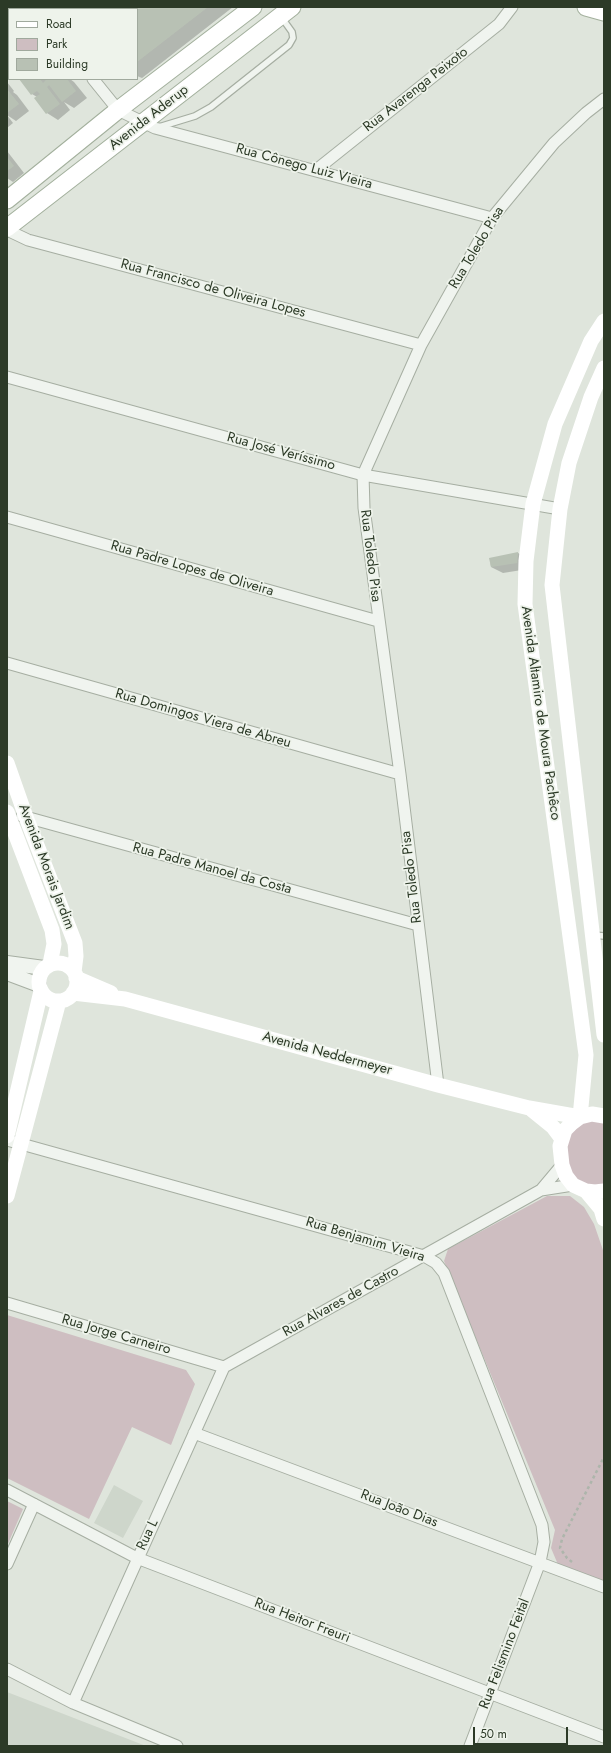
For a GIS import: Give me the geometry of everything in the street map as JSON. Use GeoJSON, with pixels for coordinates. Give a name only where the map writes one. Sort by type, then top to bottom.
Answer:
{"type":"FeatureCollection","features":[{"type":"Feature","properties":{"kind":"main road","name":"Avenida Aderup"},"geometry":{"type":"LineString","coordinates":[[7,200],[118,110],[253,7]]}},
{"type":"Feature","properties":{"kind":"main road"},"geometry":{"type":"LineString","coordinates":[[586,7],[604,12]]}},
{"type":"Feature","properties":{"kind":"main road","name":"Avenida Aderup"},"geometry":{"type":"LineString","coordinates":[[7,229],[149,126],[286,11]]}},
{"type":"Feature","properties":{"kind":"main road","name":"Avenida Altamiro de Moura Pachêco"},"geometry":{"type":"LineString","coordinates":[[580,1117],[586,1055],[525,604],[526,561],[533,504],[556,424],[591,341],[604,320]]}},
{"type":"Feature","properties":{"kind":"main road","name":"Avenida Altamiro de Moura Pachêco"},"geometry":{"type":"LineString","coordinates":[[604,368],[591,397],[569,463],[560,509],[552,585],[598,935],[604,1035]]}},
{"type":"Feature","properties":{"kind":"main road","name":"Avenida Morais Jardim"},"geometry":{"type":"LineString","coordinates":[[7,763],[26,817],[75,943],[75,974]]}},
{"type":"Feature","properties":{"kind":"main road","name":"Avenida Morais Jardim"},"geometry":{"type":"LineString","coordinates":[[7,812],[52,930],[54,944],[47,966]]}},
{"type":"Feature","properties":{"kind":"main road"},"geometry":{"type":"LineString","coordinates":[[7,1136],[40,988],[41,973],[47,966],[60,963],[66,964],[75,974],[77,983],[73,993],[60,1001],[49,999],[40,988]]}},
{"type":"Feature","properties":{"kind":"main road","name":"Avenida Neddermeyer"},"geometry":{"type":"LineString","coordinates":[[75,974],[125,999]]}},
{"type":"Feature","properties":{"kind":"main road","name":"Avenida Neddermeyer"},"geometry":{"type":"LineString","coordinates":[[73,993],[125,999],[438,1085],[530,1108],[580,1117],[592,1114],[604,1116]]}},
{"type":"Feature","properties":{"kind":"main road"},"geometry":{"type":"LineString","coordinates":[[7,1196],[14,1142],[60,1001]]}},
{"type":"Feature","properties":{"kind":"main road","name":"Avenida Neddermeyer"},"geometry":{"type":"LineString","coordinates":[[530,1108],[553,1127],[562,1139]]}},
{"type":"Feature","properties":{"kind":"main road"},"geometry":{"type":"LineString","coordinates":[[580,1117],[565,1130],[560,1146],[562,1165],[566,1176],[601,1210],[604,1219]]}},
{"type":"Feature","properties":{"kind":"main road"},"geometry":{"type":"LineString","coordinates":[[579,1188],[595,1192],[604,1191]]}},
{"type":"Feature","properties":{"kind":"street","name":"Rua Avarenga Peixoto"},"geometry":{"type":"LineString","coordinates":[[316,170],[499,24],[512,7]]}},
{"type":"Feature","properties":{"kind":"street"},"geometry":{"type":"LineString","coordinates":[[94,80],[118,110]]}},
{"type":"Feature","properties":{"kind":"street","name":"Rua Toledo Pisa"},"geometry":{"type":"LineString","coordinates":[[438,1085],[400,774],[378,621],[364,508],[362,475],[421,345],[492,218],[554,143],[586,112],[604,98]]}},
{"type":"Feature","properties":{"kind":"street","name":"Rua Cônego Luiz Vieira"},"geometry":{"type":"LineString","coordinates":[[118,110],[149,126],[492,218]]}},
{"type":"Feature","properties":{"kind":"street","name":"Rua Francisco de Oliveira Lopes"},"geometry":{"type":"LineString","coordinates":[[7,229],[28,240],[421,345]]}},
{"type":"Feature","properties":{"kind":"street","name":"Rua José Veríssimo"},"geometry":{"type":"LineString","coordinates":[[7,377],[362,475],[560,509]]}},
{"type":"Feature","properties":{"kind":"street","name":"Rua Padre Lopes de Oliveira"},"geometry":{"type":"LineString","coordinates":[[7,516],[378,621]]}},
{"type":"Feature","properties":{"kind":"street","name":"Rua Domingos Viera de Abreu"},"geometry":{"type":"LineString","coordinates":[[7,663],[400,774]]}},
{"type":"Feature","properties":{"kind":"street","name":"Rua Padre Manoel da Costa"},"geometry":{"type":"LineString","coordinates":[[7,812],[418,925]]}},
{"type":"Feature","properties":{"kind":"street"},"geometry":{"type":"LineString","coordinates":[[7,962],[47,966]]}},
{"type":"Feature","properties":{"kind":"street"},"geometry":{"type":"LineString","coordinates":[[7,973],[40,988]]}},
{"type":"Feature","properties":{"kind":"street","name":"Rua Benjamim Vieira"},"geometry":{"type":"LineString","coordinates":[[14,1142],[424,1256],[436,1263],[444,1273],[542,1525],[544,1542],[540,1562]]}},
{"type":"Feature","properties":{"kind":"street","name":"Rua Alvares de Castro"},"geometry":{"type":"LineString","coordinates":[[224,1366],[541,1190],[562,1165]]}},
{"type":"Feature","properties":{"kind":"street","name":"Rua Alvares de Castro"},"geometry":{"type":"LineString","coordinates":[[541,1190],[579,1188]]}},
{"type":"Feature","properties":{"kind":"street","name":"Rua Jorge Carneiro"},"geometry":{"type":"LineString","coordinates":[[7,1303],[224,1366]]}},
{"type":"Feature","properties":{"kind":"street","name":"Rua L"},"geometry":{"type":"LineString","coordinates":[[73,1703],[224,1366]]}},
{"type":"Feature","properties":{"kind":"street","name":"Rua João Dias"},"geometry":{"type":"LineString","coordinates":[[194,1433],[604,1587]]}},
{"type":"Feature","properties":{"kind":"street","name":"Rua Heitor Freuri"},"geometry":{"type":"LineString","coordinates":[[7,1490],[137,1558],[604,1737]]}},
{"type":"Feature","properties":{"kind":"street"},"geometry":{"type":"LineString","coordinates":[[7,1564],[34,1504]]}},
{"type":"Feature","properties":{"kind":"street","name":"Rua Felismino Feital"},"geometry":{"type":"LineString","coordinates":[[470,1746],[540,1562]]}},
{"type":"Feature","properties":{"kind":"street"},"geometry":{"type":"LineString","coordinates":[[7,1669],[73,1703],[177,1746]]}},
{"type":"Feature","properties":{"kind":"lane"},"geometry":{"type":"LineString","coordinates":[[149,126],[195,116],[211,108],[289,45],[293,38],[286,11]]}},
{"type":"Feature","properties":{"kind":"path"},"geometry":{"type":"LineString","coordinates":[[577,1565],[567,1558],[560,1548],[562,1539],[604,1457]]}},
{"type":"Feature","properties":{"kind":"shaded area"},"geometry":{"type":"Polygon","coordinates":[[[114,1485],[143,1501],[123,1538],[94,1523],[114,1485]]]}},
{"type":"Feature","properties":{"kind":"shaded area"},"geometry":{"type":"Polygon","coordinates":[[[7,1692],[146,1746],[7,1746],[7,1692]]]}},
{"type":"Feature","properties":{"kind":"green space"},"geometry":{"type":"Polygon","coordinates":[[[590,1118],[604,1120],[604,1185],[594,1189],[568,1175],[567,1136],[590,1118]]]}},
{"type":"Feature","properties":{"kind":"green space"},"geometry":{"type":"Polygon","coordinates":[[[547,1196],[570,1196],[584,1207],[594,1224],[604,1253],[604,1584],[559,1567],[551,1548],[555,1530],[444,1261],[448,1249],[547,1196]]]}},
{"type":"Feature","properties":{"kind":"green space"},"geometry":{"type":"Polygon","coordinates":[[[7,1315],[186,1370],[195,1384],[171,1445],[132,1427],[89,1519],[7,1478],[7,1315]]]}},
{"type":"Feature","properties":{"kind":"green space"},"geometry":{"type":"Polygon","coordinates":[[[7,1501],[23,1509],[7,1546],[7,1501]]]}},
{"type":"Feature","properties":{"kind":"building"},"geometry":{"type":"Polygon","coordinates":[[[208,7],[138,61],[138,8],[58,8],[208,7]]]}},
{"type":"Feature","properties":{"kind":"building"},"geometry":{"type":"Polygon","coordinates":[[[20,80],[41,80],[43,83],[46,80],[68,80],[76,91],[62,102],[49,85],[47,87],[60,104],[46,114],[34,98],[40,94],[37,91],[31,95],[20,80]]]}},
{"type":"Feature","properties":{"kind":"building"},"geometry":{"type":"Polygon","coordinates":[[[7,89],[19,104],[7,113],[7,89]]]}},
{"type":"Feature","properties":{"kind":"building"},"geometry":{"type":"Polygon","coordinates":[[[7,157],[14,166],[7,171],[7,157]]]}},
{"type":"Feature","properties":{"kind":"building"},"geometry":{"type":"Polygon","coordinates":[[[518,552],[517,563],[491,567],[489,558],[518,552]]]}}]}
